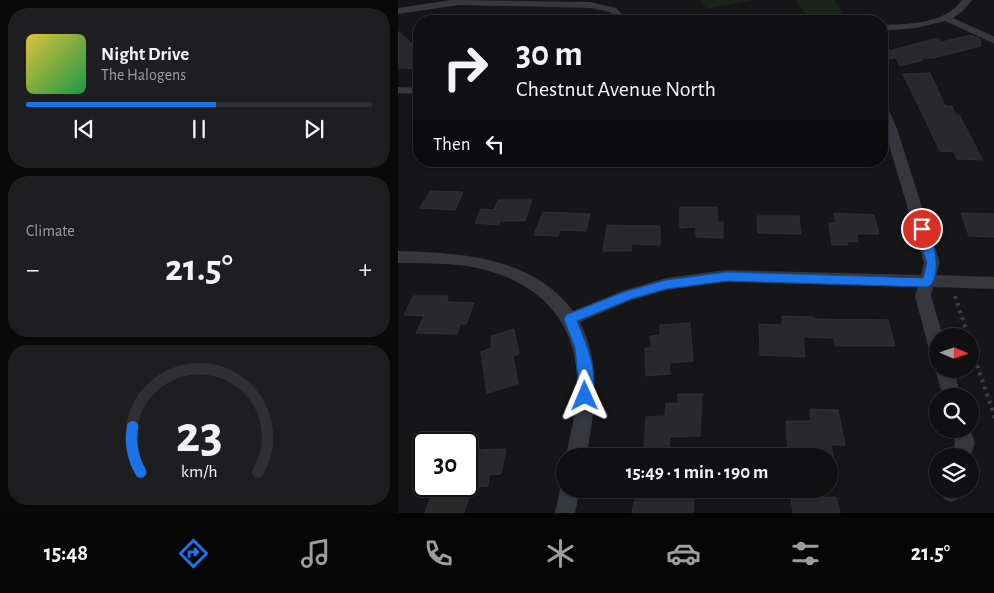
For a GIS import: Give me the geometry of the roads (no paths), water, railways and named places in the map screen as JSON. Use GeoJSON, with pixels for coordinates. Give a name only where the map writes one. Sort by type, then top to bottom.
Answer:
{"type":"FeatureCollection","features":[{"type":"Feature","properties":{"kind":"street"},"geometry":{"type":"LineString","coordinates":[[888,28],[916,26],[945,18],[965,4],[967,0]]}},
{"type":"Feature","properties":{"kind":"street"},"geometry":{"type":"LineString","coordinates":[[398,11],[427,5],[459,2],[590,5],[613,10],[618,15]]}},
{"type":"Feature","properties":{"kind":"street"},"geometry":{"type":"LineString","coordinates":[[945,18],[994,41]]}},
{"type":"Feature","properties":{"kind":"street"},"geometry":{"type":"LineString","coordinates":[[398,90],[413,91]]}},
{"type":"Feature","properties":{"kind":"street"},"geometry":{"type":"LineString","coordinates":[[888,124],[932,263],[922,296],[932,328]]}},
{"type":"Feature","properties":{"kind":"street"},"geometry":{"type":"LineString","coordinates":[[398,257],[474,262],[502,271],[528,281],[544,292],[570,319],[581,348],[587,382],[578,448]]}},
{"type":"Feature","properties":{"kind":"street"},"geometry":{"type":"LineString","coordinates":[[570,319],[628,295],[666,284],[727,276],[994,283]]}},
{"type":"Feature","properties":{"kind":"street"},"geometry":{"type":"LineString","coordinates":[[565,513],[568,498]]}}]}
